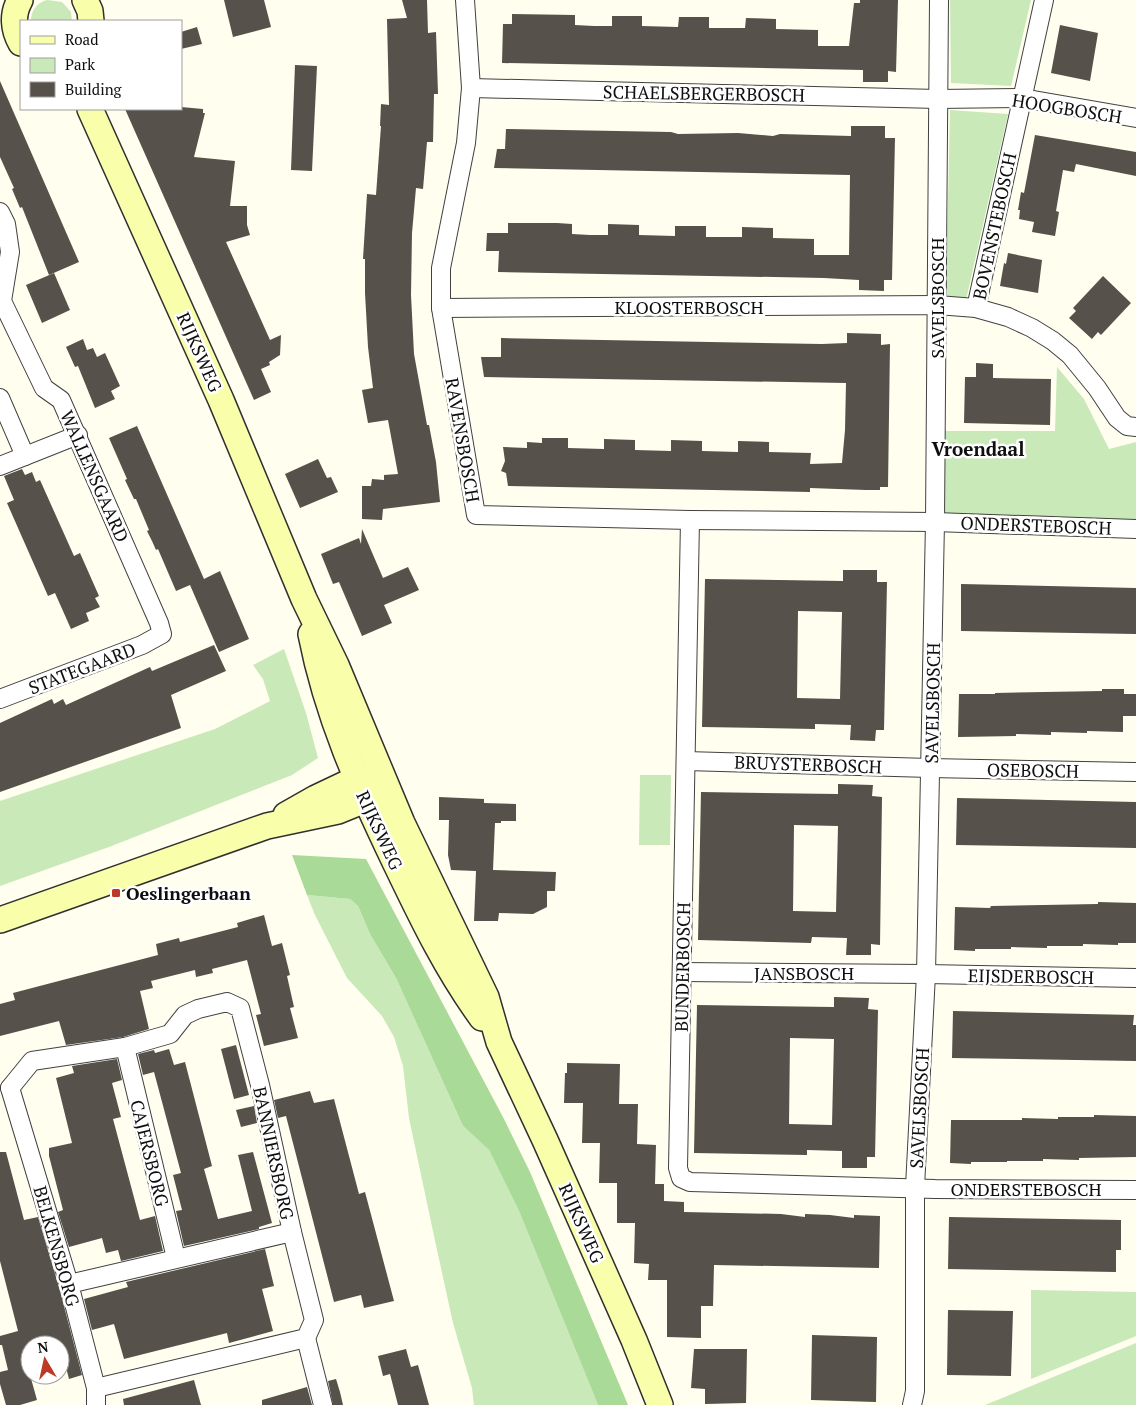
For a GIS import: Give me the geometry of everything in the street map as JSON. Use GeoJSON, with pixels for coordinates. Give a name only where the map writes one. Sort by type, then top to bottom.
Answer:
{"type":"FeatureCollection","features":[{"type":"Feature","properties":{"kind":"main road"},"geometry":{"type":"LineString","coordinates":[[13,40],[14,15],[20,0]]}},
{"type":"Feature","properties":{"kind":"main road","name":"RIJKSWEG"},"geometry":{"type":"LineString","coordinates":[[90,110],[221,400],[304,599],[336,665],[412,844],[486,997],[499,1042],[622,1313],[660,1405]]}},
{"type":"Feature","properties":{"kind":"main road","name":"RIJKSWEG"},"geometry":{"type":"LineString","coordinates":[[304,599],[319,672],[342,744],[361,790],[431,937],[470,1002],[499,1042]]}},
{"type":"Feature","properties":{"kind":"main road"},"geometry":{"type":"LineString","coordinates":[[0,920],[266,826],[338,811],[361,790],[384,780]]}},
{"type":"Feature","properties":{"kind":"street","name":"RAVENSBOSCH"},"geometry":{"type":"LineString","coordinates":[[465,0],[471,88],[466,143],[442,268],[441,308],[476,515],[690,520],[935,522]]}},
{"type":"Feature","properties":{"kind":"street","name":"SAVELSBOSCH"},"geometry":{"type":"LineString","coordinates":[[912,1405],[915,1391],[915,1188],[926,974],[935,522],[940,0]]}},
{"type":"Feature","properties":{"kind":"street","name":"BOVENSTEBOSCH"},"geometry":{"type":"LineString","coordinates":[[1044,0],[976,308],[1008,317],[1032,328],[1053,341],[1070,355],[1098,388],[1117,418],[1127,426],[1136,427]]}},
{"type":"Feature","properties":{"kind":"street","name":"SCHAELSBERGERBOSCH"},"geometry":{"type":"LineString","coordinates":[[471,88],[938,99]]}},
{"type":"Feature","properties":{"kind":"street","name":"HOOGBOSCH"},"geometry":{"type":"LineString","coordinates":[[938,99],[1022,98],[1136,118]]}},
{"type":"Feature","properties":{"kind":"street","name":"WALLENSGAARD"},"geometry":{"type":"LineString","coordinates":[[0,212],[6,224],[10,252],[1,301],[44,388],[61,400],[78,435],[159,623],[162,634]]}},
{"type":"Feature","properties":{"kind":"street","name":"KLOOSTERBOSCH"},"geometry":{"type":"LineString","coordinates":[[441,308],[937,305],[976,308]]}},
{"type":"Feature","properties":{"kind":"street"},"geometry":{"type":"LineString","coordinates":[[0,398],[25,456]]}},
{"type":"Feature","properties":{"kind":"street"},"geometry":{"type":"LineString","coordinates":[[0,466],[78,435]]}},
{"type":"Feature","properties":{"kind":"street","name":"BUNDERBOSCH"},"geometry":{"type":"LineString","coordinates":[[690,520],[678,1168],[681,1178],[690,1182],[915,1188]]}},
{"type":"Feature","properties":{"kind":"street","name":"ONDERSTEBOSCH"},"geometry":{"type":"LineString","coordinates":[[935,522],[1136,529]]}},
{"type":"Feature","properties":{"kind":"street","name":"STATEGAARD"},"geometry":{"type":"LineString","coordinates":[[0,699],[142,645],[162,634]]}},
{"type":"Feature","properties":{"kind":"street","name":"BRUYSTERBOSCH"},"geometry":{"type":"LineString","coordinates":[[686,761],[930,768]]}},
{"type":"Feature","properties":{"kind":"street","name":"OSEBOSCH"},"geometry":{"type":"LineString","coordinates":[[930,768],[1136,772]]}},
{"type":"Feature","properties":{"kind":"street","name":"JANSBOSCH"},"geometry":{"type":"LineString","coordinates":[[682,972],[926,974]]}},
{"type":"Feature","properties":{"kind":"street","name":"EIJSDERBOSCH"},"geometry":{"type":"LineString","coordinates":[[926,974],[1136,978]]}},
{"type":"Feature","properties":{"kind":"street","name":"BANNIERSBORG"},"geometry":{"type":"LineString","coordinates":[[5,1090],[32,1061],[125,1047],[170,1034],[185,1015],[198,1009],[228,1002],[240,1008],[260,1085],[292,1232],[314,1320],[306,1338]]}},
{"type":"Feature","properties":{"kind":"street","name":"CAJERSBORG"},"geometry":{"type":"LineString","coordinates":[[125,1047],[176,1258]]}},
{"type":"Feature","properties":{"kind":"street","name":"BELKENSBORG"},"geometry":{"type":"LineString","coordinates":[[5,1090],[70,1284],[96,1397]]}},
{"type":"Feature","properties":{"kind":"street","name":"ONDERSTEBOSCH"},"geometry":{"type":"LineString","coordinates":[[915,1188],[1136,1190]]}},
{"type":"Feature","properties":{"kind":"street"},"geometry":{"type":"LineString","coordinates":[[70,1284],[292,1232]]}},
{"type":"Feature","properties":{"kind":"street"},"geometry":{"type":"LineString","coordinates":[[96,1397],[306,1338],[324,1405]]}},
{"type":"Feature","properties":{"kind":"green space"},"geometry":{"type":"Polygon","coordinates":[[[47,0],[62,2],[71,12],[72,20],[31,20],[35,8],[47,0]]]}},
{"type":"Feature","properties":{"kind":"green space"},"geometry":{"type":"Polygon","coordinates":[[[950,0],[1031,0],[1011,86],[951,83],[950,0]]]}},
{"type":"Feature","properties":{"kind":"green space"},"geometry":{"type":"Polygon","coordinates":[[[950,110],[1008,114],[966,300],[946,296],[950,110]]]}},
{"type":"Feature","properties":{"kind":"green space"},"geometry":{"type":"Polygon","coordinates":[[[1057,367],[1084,399],[1109,449],[1136,442],[1136,521],[941,515],[943,431],[1055,431],[1057,367]]]}},
{"type":"Feature","properties":{"kind":"green space"},"geometry":{"type":"Polygon","coordinates":[[[284,649],[306,713],[318,758],[292,775],[109,847],[0,886],[0,801],[215,729],[270,701],[263,679],[253,665],[284,649]]]}},
{"type":"Feature","properties":{"kind":"green space"},"geometry":{"type":"Polygon","coordinates":[[[640,775],[671,775],[670,845],[639,845],[640,775]]]}},
{"type":"Feature","properties":{"kind":"green space"},"geometry":{"type":"Polygon","coordinates":[[[292,855],[366,859],[504,1119],[530,1172],[628,1405],[598,1405],[519,1211],[489,1150],[463,1126],[396,978],[370,934],[358,906],[350,899],[307,895],[292,855]]]}},
{"type":"Feature","properties":{"kind":"green space"},"geometry":{"type":"Polygon","coordinates":[[[307,895],[350,899],[358,906],[370,934],[396,978],[463,1126],[489,1150],[519,1211],[598,1405],[474,1405],[472,1388],[453,1323],[434,1236],[409,1118],[403,1066],[394,1037],[382,1016],[347,978],[307,895]]]}},
{"type":"Feature","properties":{"kind":"green space"},"geometry":{"type":"Polygon","coordinates":[[[1031,1290],[1136,1292],[1136,1336],[1031,1379],[1031,1290]]]}},
{"type":"Feature","properties":{"kind":"green space"},"geometry":{"type":"Polygon","coordinates":[[[1136,1343],[1136,1405],[985,1405],[1136,1343]]]}},
{"type":"Feature","properties":{"kind":"building"},"geometry":{"type":"Polygon","coordinates":[[[224,0],[264,0],[271,27],[233,37],[224,0]]]}},
{"type":"Feature","properties":{"kind":"building"},"geometry":{"type":"Polygon","coordinates":[[[402,0],[427,0],[428,33],[436,32],[438,94],[434,94],[433,142],[427,142],[423,189],[416,188],[412,233],[411,295],[414,354],[436,462],[440,502],[383,509],[382,520],[362,519],[362,486],[371,486],[372,479],[384,480],[384,475],[398,474],[388,420],[368,423],[362,390],[373,388],[368,347],[365,259],[363,259],[367,194],[376,195],[381,104],[389,105],[387,19],[407,18],[402,0]]]}},
{"type":"Feature","properties":{"kind":"building"},"geometry":{"type":"Polygon","coordinates":[[[860,0],[898,0],[896,72],[888,71],[888,82],[863,82],[863,70],[502,63],[503,24],[512,24],[512,14],[575,15],[575,25],[594,26],[612,26],[612,16],[642,16],[642,26],[678,27],[679,17],[709,17],[709,28],[745,28],[746,18],[776,19],[776,29],[818,30],[818,46],[849,46],[854,3],[860,3],[860,0]]]}},
{"type":"Feature","properties":{"kind":"building"},"geometry":{"type":"Polygon","coordinates":[[[1060,25],[1098,33],[1090,81],[1051,73],[1060,25]]]}},
{"type":"Feature","properties":{"kind":"building"},"geometry":{"type":"Polygon","coordinates":[[[197,27],[202,44],[182,49],[182,32],[197,27]]]}},
{"type":"Feature","properties":{"kind":"building"},"geometry":{"type":"Polygon","coordinates":[[[295,65],[317,66],[312,171],[291,170],[295,65]]]}},
{"type":"Feature","properties":{"kind":"building"},"geometry":{"type":"Polygon","coordinates":[[[0,81],[79,262],[49,275],[0,157],[0,81]]]}},
{"type":"Feature","properties":{"kind":"building"},"geometry":{"type":"Polygon","coordinates":[[[182,107],[203,109],[203,113],[205,113],[194,157],[235,161],[230,206],[247,206],[247,225],[250,235],[226,242],[270,340],[281,335],[280,355],[269,362],[270,365],[261,369],[271,392],[254,400],[125,110],[182,110],[182,107]]]}},
{"type":"Feature","properties":{"kind":"building"},"geometry":{"type":"Polygon","coordinates":[[[851,126],[885,126],[885,138],[895,138],[892,280],[884,280],[884,291],[859,290],[859,280],[824,278],[498,272],[499,251],[486,251],[487,233],[508,233],[508,223],[557,223],[572,224],[572,234],[590,235],[608,235],[608,224],[639,225],[639,235],[675,236],[675,226],[706,226],[706,237],[742,237],[742,227],[773,228],[773,238],[814,239],[814,255],[849,255],[850,175],[494,168],[497,149],[505,149],[506,129],[671,132],[678,134],[738,133],[773,136],[780,134],[851,136],[851,126]]]}},
{"type":"Feature","properties":{"kind":"building"},"geometry":{"type":"Polygon","coordinates":[[[1035,135],[1136,152],[1136,176],[1076,164],[1074,172],[1063,170],[1056,211],[1059,212],[1055,236],[1032,232],[1034,222],[1019,219],[1020,210],[1018,210],[1021,192],[1024,193],[1035,135]]]}},
{"type":"Feature","properties":{"kind":"building"},"geometry":{"type":"Polygon","coordinates":[[[1008,253],[1042,260],[1038,293],[1000,286],[1004,263],[1006,264],[1008,253]]]}},
{"type":"Feature","properties":{"kind":"building"},"geometry":{"type":"Polygon","coordinates":[[[54,273],[70,310],[42,323],[26,285],[54,273]]]}},
{"type":"Feature","properties":{"kind":"building"},"geometry":{"type":"Polygon","coordinates":[[[1103,276],[1131,303],[1101,335],[1098,332],[1092,339],[1069,318],[1076,311],[1073,308],[1103,276]]]}},
{"type":"Feature","properties":{"kind":"building"},"geometry":{"type":"Polygon","coordinates":[[[847,333],[881,334],[881,345],[890,344],[888,487],[880,487],[880,490],[810,488],[810,492],[508,486],[506,473],[501,471],[505,461],[503,447],[527,448],[527,442],[542,443],[542,438],[568,438],[568,448],[604,449],[604,439],[635,440],[635,450],[671,451],[671,440],[702,441],[702,451],[738,452],[738,441],[769,442],[769,452],[811,453],[810,464],[842,463],[846,383],[484,377],[481,357],[501,357],[501,338],[822,344],[847,343],[847,333]]]}},
{"type":"Feature","properties":{"kind":"building"},"geometry":{"type":"Polygon","coordinates":[[[83,339],[87,350],[93,348],[97,357],[105,353],[120,386],[111,391],[115,399],[95,408],[78,366],[75,367],[66,347],[83,339]]]}},
{"type":"Feature","properties":{"kind":"building"},"geometry":{"type":"Polygon","coordinates":[[[976,363],[993,364],[993,378],[1051,379],[1050,425],[964,423],[965,377],[976,377],[976,363]]]}},
{"type":"Feature","properties":{"kind":"building"},"geometry":{"type":"Polygon","coordinates":[[[137,426],[204,579],[220,571],[249,639],[219,652],[190,585],[176,591],[158,549],[156,550],[147,531],[149,530],[136,499],[134,499],[125,480],[127,479],[109,438],[137,426]]]}},
{"type":"Feature","properties":{"kind":"building"},"geometry":{"type":"Polygon","coordinates":[[[318,459],[327,478],[331,477],[338,492],[300,508],[285,474],[318,459]]]}},
{"type":"Feature","properties":{"kind":"building"},"geometry":{"type":"Polygon","coordinates":[[[22,469],[25,475],[32,472],[36,482],[40,480],[74,556],[80,553],[99,596],[95,598],[100,607],[86,613],[89,621],[71,629],[55,593],[48,596],[7,503],[14,500],[4,476],[22,469]]]}},
{"type":"Feature","properties":{"kind":"building"},"geometry":{"type":"Polygon","coordinates":[[[362,529],[383,578],[408,567],[419,590],[384,605],[392,623],[362,636],[339,582],[333,584],[321,554],[359,538],[361,544],[362,529]]]}},
{"type":"Feature","properties":{"kind":"building"},"geometry":{"type":"Polygon","coordinates":[[[843,570],[877,570],[877,582],[887,582],[884,730],[876,730],[875,741],[850,740],[851,725],[815,724],[815,729],[702,727],[705,579],[843,581],[843,570]],[[798,611],[797,698],[840,699],[842,612],[798,611]]]}},
{"type":"Feature","properties":{"kind":"building"},"geometry":{"type":"Polygon","coordinates":[[[961,584],[1136,588],[1136,634],[961,631],[961,584]]]}},
{"type":"Feature","properties":{"kind":"building"},"geometry":{"type":"Polygon","coordinates":[[[214,645],[226,671],[171,695],[181,728],[0,792],[0,723],[52,699],[54,704],[63,699],[66,705],[150,667],[152,671],[214,645]]]}},
{"type":"Feature","properties":{"kind":"building"},"geometry":{"type":"Polygon","coordinates":[[[1102,689],[1124,689],[1124,694],[1136,694],[1136,716],[1123,716],[1123,732],[1051,732],[1051,735],[1016,734],[1016,736],[958,737],[959,694],[1102,691],[1102,689]]]}},
{"type":"Feature","properties":{"kind":"building"},"geometry":{"type":"Polygon","coordinates":[[[838,784],[873,785],[872,796],[882,797],[880,945],[871,944],[871,955],[846,955],[847,938],[812,937],[811,943],[698,940],[701,792],[838,794],[838,784]],[[794,825],[793,911],[836,912],[838,826],[794,825]]]}},
{"type":"Feature","properties":{"kind":"building"},"geometry":{"type":"Polygon","coordinates":[[[439,797],[484,799],[484,803],[516,804],[516,821],[495,823],[493,870],[556,872],[555,891],[547,891],[547,907],[533,914],[499,913],[498,921],[474,921],[476,871],[451,870],[448,855],[449,820],[439,820],[439,797]]]}},
{"type":"Feature","properties":{"kind":"building"},"geometry":{"type":"Polygon","coordinates":[[[957,798],[1136,802],[1136,848],[956,845],[957,798]]]}},
{"type":"Feature","properties":{"kind":"building"},"geometry":{"type":"Polygon","coordinates":[[[1098,902],[1136,903],[1136,943],[1047,946],[1047,948],[1011,947],[1011,949],[975,949],[975,951],[954,950],[955,907],[990,908],[991,906],[1098,904],[1098,902]]]}},
{"type":"Feature","properties":{"kind":"building"},"geometry":{"type":"Polygon","coordinates":[[[264,915],[272,946],[282,943],[290,975],[287,976],[294,1007],[290,1008],[298,1038],[264,1046],[256,1015],[261,1014],[247,960],[212,969],[213,973],[196,977],[195,970],[151,981],[153,988],[140,991],[149,1029],[123,1037],[66,1045],[59,1021],[0,1036],[0,1004],[15,1000],[13,993],[158,955],[156,944],[179,938],[180,942],[238,927],[237,923],[264,915]]]}},
{"type":"Feature","properties":{"kind":"building"},"geometry":{"type":"Polygon","coordinates":[[[834,997],[869,998],[868,1009],[878,1010],[875,1157],[867,1157],[867,1168],[842,1168],[842,1151],[807,1150],[807,1155],[694,1153],[697,1005],[834,1007],[834,997]],[[790,1038],[789,1124],[832,1125],[834,1039],[790,1038]]]}},
{"type":"Feature","properties":{"kind":"building"},"geometry":{"type":"Polygon","coordinates":[[[953,1011],[1134,1015],[1133,1025],[1136,1025],[1136,1061],[952,1058],[953,1011]]]}},
{"type":"Feature","properties":{"kind":"building"},"geometry":{"type":"Polygon","coordinates":[[[236,1045],[249,1095],[234,1099],[221,1049],[236,1045]]]}},
{"type":"Feature","properties":{"kind":"building"},"geometry":{"type":"Polygon","coordinates":[[[169,1049],[174,1065],[185,1062],[212,1166],[204,1169],[218,1219],[252,1211],[238,1155],[253,1152],[272,1223],[259,1227],[259,1229],[184,1246],[176,1211],[182,1210],[173,1175],[181,1173],[154,1072],[143,1075],[138,1054],[154,1050],[155,1053],[169,1049]]]}},
{"type":"Feature","properties":{"kind":"building"},"geometry":{"type":"Polygon","coordinates":[[[117,1059],[122,1080],[112,1083],[121,1117],[113,1119],[140,1220],[155,1216],[163,1251],[121,1261],[118,1250],[106,1253],[102,1238],[69,1247],[58,1212],[63,1210],[49,1156],[49,1148],[72,1143],[56,1078],[74,1073],[72,1066],[117,1059]]]}},
{"type":"Feature","properties":{"kind":"building"},"geometry":{"type":"Polygon","coordinates":[[[567,1063],[620,1064],[619,1104],[638,1104],[637,1144],[656,1145],[655,1184],[664,1184],[664,1201],[684,1202],[684,1212],[781,1214],[805,1217],[805,1214],[854,1218],[854,1215],[880,1216],[879,1268],[714,1265],[713,1306],[701,1306],[701,1338],[667,1337],[667,1280],[648,1280],[649,1264],[634,1263],[635,1223],[617,1223],[617,1183],[599,1183],[600,1143],[582,1143],[583,1103],[564,1103],[567,1063]]]}},
{"type":"Feature","properties":{"kind":"building"},"geometry":{"type":"Polygon","coordinates":[[[310,1091],[314,1103],[334,1099],[359,1194],[365,1192],[394,1301],[364,1308],[361,1295],[334,1302],[286,1116],[278,1118],[274,1100],[310,1091]]]}},
{"type":"Feature","properties":{"kind":"building"},"geometry":{"type":"Polygon","coordinates":[[[254,1106],[257,1123],[241,1127],[236,1110],[254,1106]]]}},
{"type":"Feature","properties":{"kind":"building"},"geometry":{"type":"Polygon","coordinates":[[[1094,1115],[1136,1116],[1136,1157],[971,1162],[971,1164],[950,1163],[951,1120],[1058,1119],[1058,1117],[1094,1117],[1094,1115]]]}},
{"type":"Feature","properties":{"kind":"building"},"geometry":{"type":"Polygon","coordinates":[[[0,1152],[6,1152],[24,1220],[38,1217],[82,1375],[70,1379],[70,1335],[20,1335],[20,1385],[33,1385],[37,1400],[20,1405],[6,1405],[0,1384],[0,1372],[8,1370],[2,1345],[0,1345],[0,1336],[18,1331],[0,1261],[0,1152]]]}},
{"type":"Feature","properties":{"kind":"building"},"geometry":{"type":"Polygon","coordinates":[[[949,1217],[1121,1220],[1121,1250],[1116,1250],[1116,1272],[948,1269],[949,1217]]]}},
{"type":"Feature","properties":{"kind":"building"},"geometry":{"type":"Polygon","coordinates":[[[265,1249],[274,1286],[262,1289],[273,1331],[229,1343],[227,1333],[124,1359],[114,1324],[92,1330],[84,1299],[128,1287],[126,1282],[265,1249]]]}},
{"type":"Feature","properties":{"kind":"building"},"geometry":{"type":"Polygon","coordinates":[[[948,1310],[1013,1311],[1011,1376],[947,1375],[948,1310]]]}},
{"type":"Feature","properties":{"kind":"building"},"geometry":{"type":"Polygon","coordinates":[[[812,1335],[877,1337],[876,1402],[811,1400],[812,1335]]]}},
{"type":"Feature","properties":{"kind":"building"},"geometry":{"type":"Polygon","coordinates":[[[406,1349],[411,1367],[418,1365],[429,1405],[398,1405],[390,1374],[383,1376],[378,1356],[406,1349]]]}},
{"type":"Feature","properties":{"kind":"building"},"geometry":{"type":"Polygon","coordinates":[[[694,1349],[747,1349],[746,1403],[705,1404],[705,1389],[691,1388],[694,1349]]]}},
{"type":"Feature","properties":{"kind":"building"},"geometry":{"type":"Polygon","coordinates":[[[336,1379],[343,1405],[333,1405],[328,1381],[336,1379]]]}},
{"type":"Feature","properties":{"kind":"building"},"geometry":{"type":"Polygon","coordinates":[[[194,1380],[201,1405],[124,1405],[123,1399],[194,1380]]]}},
{"type":"Feature","properties":{"kind":"building"},"geometry":{"type":"Polygon","coordinates":[[[307,1387],[312,1405],[262,1405],[262,1400],[307,1387]]]}},
{"type":"Feature","properties":{"kind":"place","name":"Oeslingerbaan"},"geometry":{"type":"Point","coordinates":[116,893]}},
{"type":"Feature","properties":{"kind":"district","name":"Vroendaal"},"geometry":{"type":"Point","coordinates":[978,448]}}]}
